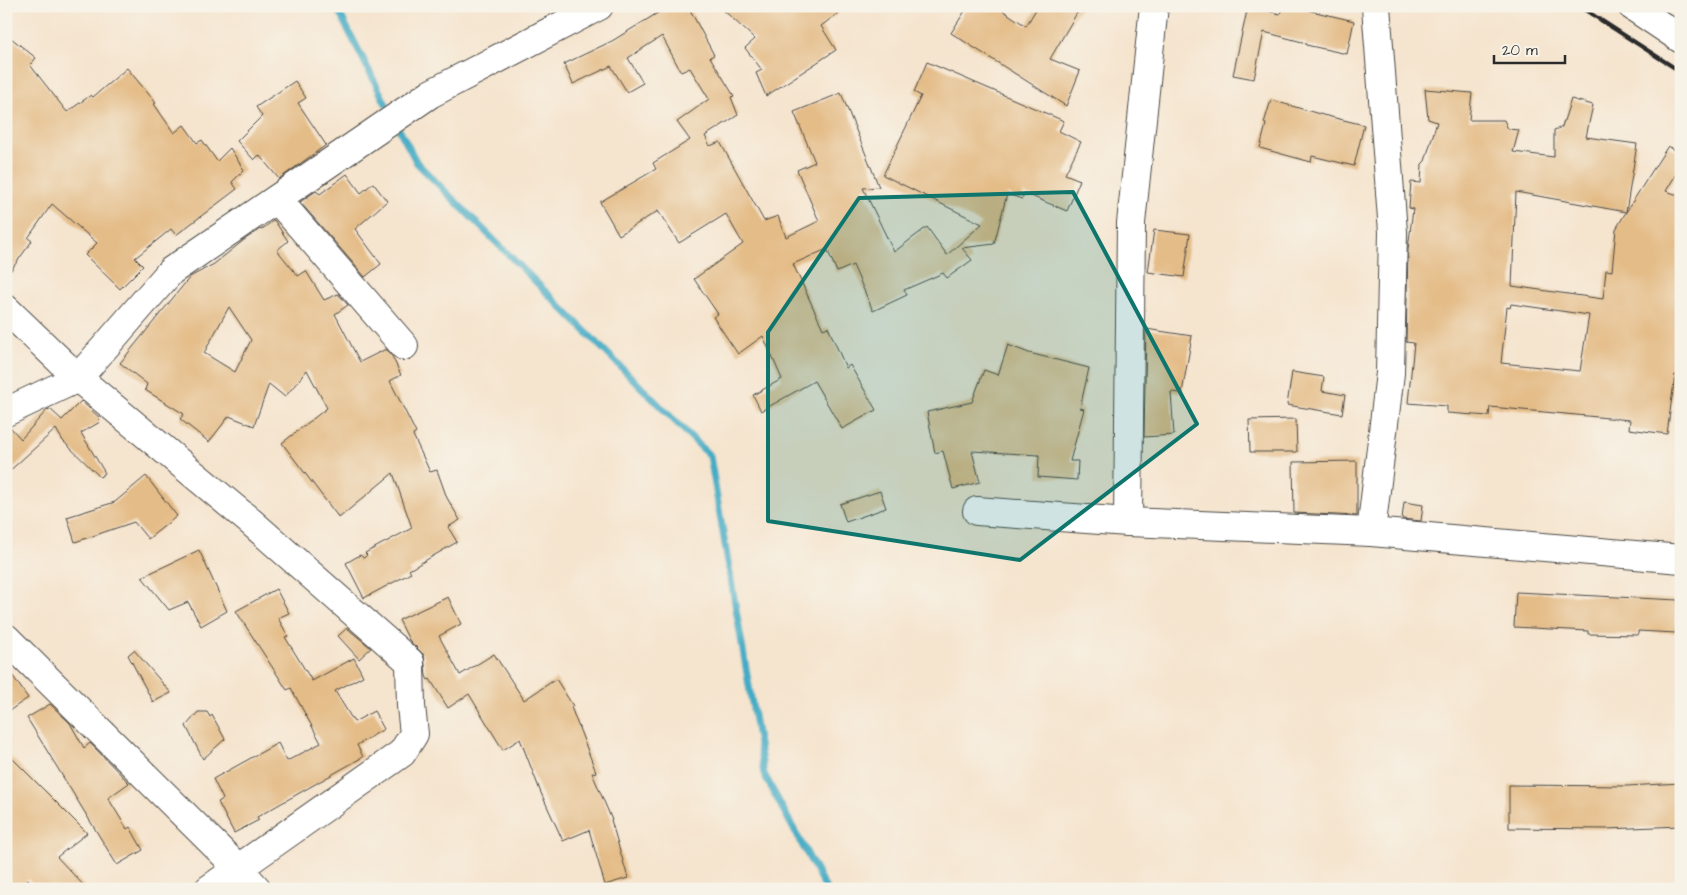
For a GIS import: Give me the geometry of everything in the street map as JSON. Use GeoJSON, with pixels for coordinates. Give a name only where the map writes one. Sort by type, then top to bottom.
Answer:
{"type":"FeatureCollection","features":[{"type":"Feature","properties":{"kind":"street"},"geometry":{"type":"LineString","coordinates":[[6,412],[78,378],[172,271],[430,94],[599,6]]}},
{"type":"Feature","properties":{"kind":"street"},"geometry":{"type":"LineString","coordinates":[[1128,522],[1131,224],[1154,6]]}},
{"type":"Feature","properties":{"kind":"street"},"geometry":{"type":"LineString","coordinates":[[1372,532],[1390,373],[1393,232],[1376,6]]}},
{"type":"Feature","properties":{"kind":"street"},"geometry":{"type":"LineString","coordinates":[[1632,6],[1681,39]]}},
{"type":"Feature","properties":{"kind":"street"},"geometry":{"type":"LineString","coordinates":[[277,199],[404,346]]}},
{"type":"Feature","properties":{"kind":"street"},"geometry":{"type":"LineString","coordinates":[[6,309],[78,378],[251,522],[410,662],[410,706],[414,734],[402,753],[208,889]]}},
{"type":"Feature","properties":{"kind":"street"},"geometry":{"type":"LineString","coordinates":[[977,511],[1128,522],[1372,532],[1681,559]]}},
{"type":"Feature","properties":{"kind":"street"},"geometry":{"type":"LineString","coordinates":[[6,638],[257,889]]}},
{"type":"Feature","properties":{"kind":"highlighted area"},"geometry":{"type":"Polygon","coordinates":[[[1073,192],[1197,424],[1020,560],[768,521],[768,332],[859,198],[1073,192]]]}},
{"type":"Feature","properties":{"kind":"building"},"geometry":{"type":"Polygon","coordinates":[[[669,6],[688,6],[714,55],[710,57],[734,96],[731,97],[738,115],[705,136],[710,146],[720,142],[764,221],[778,216],[786,237],[819,221],[797,170],[815,162],[794,112],[841,93],[879,187],[863,188],[894,252],[927,227],[947,255],[982,224],[883,175],[921,96],[914,92],[927,62],[1064,121],[1059,131],[1081,142],[1065,174],[1080,180],[1067,211],[1024,193],[1022,199],[1007,194],[994,244],[962,248],[972,260],[947,278],[943,273],[904,290],[907,295],[873,311],[853,265],[837,272],[827,249],[793,264],[823,329],[828,327],[846,368],[850,365],[876,410],[842,429],[814,381],[761,411],[753,395],[782,379],[763,336],[738,354],[713,317],[718,314],[694,279],[743,244],[726,214],[679,243],[658,211],[619,235],[600,202],[656,169],[653,163],[690,140],[677,122],[709,99],[690,68],[681,72],[662,36],[628,58],[643,83],[627,92],[611,66],[573,84],[564,64],[612,41],[669,6]]]}},
{"type":"Feature","properties":{"kind":"building"},"geometry":{"type":"Polygon","coordinates":[[[719,6],[848,6],[821,26],[836,50],[766,96],[756,73],[762,70],[745,48],[755,39],[719,6]]]}},
{"type":"Feature","properties":{"kind":"building"},"geometry":{"type":"Polygon","coordinates":[[[968,6],[996,6],[1026,26],[1038,6],[1081,6],[1050,59],[1080,71],[1066,106],[951,33],[968,6]]]}},
{"type":"Feature","properties":{"kind":"building"},"geometry":{"type":"Polygon","coordinates":[[[1248,6],[1280,14],[1283,6],[1290,6],[1354,21],[1347,54],[1306,45],[1306,43],[1264,32],[1254,79],[1233,75],[1248,6]]]}},
{"type":"Feature","properties":{"kind":"building"},"geometry":{"type":"Polygon","coordinates":[[[6,34],[36,58],[30,65],[67,112],[91,95],[93,97],[127,68],[156,103],[154,104],[174,133],[184,125],[197,143],[202,140],[217,161],[230,148],[244,170],[232,182],[237,189],[176,235],[171,229],[135,258],[143,266],[120,289],[85,255],[97,243],[52,204],[28,238],[32,241],[6,277],[6,34]]]}},
{"type":"Feature","properties":{"kind":"building"},"geometry":{"type":"Polygon","coordinates":[[[295,81],[306,98],[298,103],[326,145],[279,179],[259,155],[254,160],[237,141],[262,116],[256,107],[295,81]]]}},
{"type":"Feature","properties":{"kind":"building"},"geometry":{"type":"Polygon","coordinates":[[[1425,89],[1472,93],[1469,120],[1504,120],[1508,129],[1519,130],[1513,152],[1554,157],[1554,130],[1562,127],[1571,99],[1593,105],[1586,137],[1637,144],[1626,212],[1668,146],[1681,154],[1681,166],[1666,191],[1681,196],[1681,375],[1675,375],[1667,434],[1629,429],[1630,420],[1490,407],[1489,416],[1447,413],[1447,406],[1408,403],[1414,343],[1406,342],[1408,249],[1413,209],[1409,208],[1411,182],[1421,183],[1422,164],[1425,161],[1437,122],[1428,119],[1425,89]],[[1516,192],[1512,286],[1603,299],[1606,270],[1612,271],[1616,229],[1626,212],[1516,192]],[[1511,304],[1510,308],[1507,307],[1501,363],[1580,371],[1589,315],[1511,304]]]}},
{"type":"Feature","properties":{"kind":"building"},"geometry":{"type":"Polygon","coordinates":[[[1271,100],[1364,125],[1354,166],[1312,156],[1311,162],[1260,148],[1266,124],[1264,123],[1271,100]]]}},
{"type":"Feature","properties":{"kind":"building"},"geometry":{"type":"Polygon","coordinates":[[[347,174],[361,193],[373,183],[387,201],[355,229],[381,264],[365,277],[300,202],[316,191],[320,194],[347,174]]]}},
{"type":"Feature","properties":{"kind":"building"},"geometry":{"type":"Polygon","coordinates":[[[274,220],[288,241],[277,250],[298,276],[306,271],[324,300],[338,294],[348,305],[335,314],[360,362],[386,349],[392,356],[401,375],[390,381],[416,433],[413,435],[430,472],[437,470],[447,498],[460,520],[448,527],[457,542],[409,570],[411,573],[364,598],[346,563],[360,555],[364,558],[367,555],[365,553],[412,528],[393,473],[339,518],[282,443],[327,408],[307,370],[285,397],[269,384],[254,426],[229,416],[209,442],[180,419],[184,414],[145,390],[147,384],[120,363],[190,277],[214,264],[244,240],[274,220]],[[229,307],[204,353],[235,372],[251,340],[229,307]]]}},
{"type":"Feature","properties":{"kind":"building"},"geometry":{"type":"Polygon","coordinates":[[[1154,230],[1190,234],[1184,277],[1148,272],[1154,230]]]}},
{"type":"Feature","properties":{"kind":"building"},"geometry":{"type":"Polygon","coordinates":[[[1146,329],[1192,336],[1182,393],[1171,392],[1174,435],[1144,437],[1146,329]]]}},
{"type":"Feature","properties":{"kind":"building"},"geometry":{"type":"Polygon","coordinates":[[[1008,345],[1029,353],[1089,368],[1080,408],[1084,409],[1070,461],[1078,461],[1077,480],[1038,477],[1039,455],[972,451],[980,482],[953,489],[943,451],[935,453],[927,412],[972,402],[984,370],[998,375],[1008,345]]]}},
{"type":"Feature","properties":{"kind":"building"},"geometry":{"type":"Polygon","coordinates":[[[1292,372],[1324,377],[1322,391],[1345,395],[1342,414],[1287,405],[1292,372]]]}},
{"type":"Feature","properties":{"kind":"building"},"geometry":{"type":"Polygon","coordinates":[[[81,401],[100,418],[98,420],[100,422],[81,433],[105,473],[100,477],[63,441],[56,429],[6,474],[6,427],[10,427],[21,439],[47,410],[50,409],[62,420],[81,401]]]}},
{"type":"Feature","properties":{"kind":"building"},"geometry":{"type":"Polygon","coordinates":[[[1296,419],[1297,452],[1250,452],[1249,420],[1296,419]]]}},
{"type":"Feature","properties":{"kind":"building"},"geometry":{"type":"Polygon","coordinates":[[[1357,461],[1357,516],[1294,513],[1293,462],[1357,461]]]}},
{"type":"Feature","properties":{"kind":"building"},"geometry":{"type":"Polygon","coordinates":[[[146,476],[177,516],[148,539],[134,522],[75,542],[67,517],[115,502],[146,476]]]}},
{"type":"Feature","properties":{"kind":"building"},"geometry":{"type":"Polygon","coordinates":[[[880,491],[886,508],[846,522],[840,504],[880,491]]]}},
{"type":"Feature","properties":{"kind":"building"},"geometry":{"type":"Polygon","coordinates":[[[1404,502],[1423,505],[1421,521],[1402,519],[1404,502]]]}},
{"type":"Feature","properties":{"kind":"building"},"geometry":{"type":"Polygon","coordinates":[[[199,550],[227,611],[201,626],[188,602],[169,610],[142,577],[199,550]]]}},
{"type":"Feature","properties":{"kind":"building"},"geometry":{"type":"Polygon","coordinates":[[[276,589],[289,613],[278,618],[288,636],[285,637],[312,681],[354,658],[363,676],[335,691],[354,722],[374,711],[384,729],[357,745],[363,757],[257,817],[259,820],[234,833],[218,802],[223,799],[213,779],[278,743],[287,761],[321,743],[291,688],[287,690],[236,611],[276,589]]]}},
{"type":"Feature","properties":{"kind":"building"},"geometry":{"type":"Polygon","coordinates":[[[1516,592],[1678,600],[1676,633],[1638,631],[1638,635],[1588,634],[1588,631],[1514,627],[1516,592]]]}},
{"type":"Feature","properties":{"kind":"building"},"geometry":{"type":"Polygon","coordinates":[[[448,597],[461,624],[439,636],[460,675],[494,654],[524,700],[556,679],[573,706],[571,707],[596,772],[592,773],[612,820],[628,878],[605,885],[589,830],[563,841],[541,793],[520,739],[503,750],[469,694],[448,708],[430,679],[428,680],[424,655],[409,640],[399,620],[448,597]]]}},
{"type":"Feature","properties":{"kind":"building"},"geometry":{"type":"Polygon","coordinates":[[[347,628],[371,648],[359,659],[338,636],[347,628]]]}},
{"type":"Feature","properties":{"kind":"building"},"geometry":{"type":"Polygon","coordinates":[[[134,650],[171,693],[153,702],[128,655],[134,650]]]}},
{"type":"Feature","properties":{"kind":"building"},"geometry":{"type":"Polygon","coordinates":[[[6,666],[28,698],[6,713],[6,666]]]}},
{"type":"Feature","properties":{"kind":"building"},"geometry":{"type":"Polygon","coordinates":[[[50,704],[70,723],[84,748],[90,743],[129,783],[108,798],[127,829],[130,827],[143,850],[117,865],[27,718],[50,704]]]}},
{"type":"Feature","properties":{"kind":"building"},"geometry":{"type":"Polygon","coordinates":[[[198,712],[207,712],[210,717],[212,715],[225,739],[203,759],[186,726],[198,712]]]}},
{"type":"Feature","properties":{"kind":"building"},"geometry":{"type":"Polygon","coordinates":[[[6,752],[87,833],[57,857],[87,889],[37,889],[28,879],[19,889],[6,889],[6,752]]]}},
{"type":"Feature","properties":{"kind":"building"},"geometry":{"type":"Polygon","coordinates":[[[1681,783],[1681,826],[1607,829],[1509,828],[1509,785],[1627,786],[1681,783]]]}},
{"type":"Feature","properties":{"kind":"waterway"},"geometry":{"type":"LineString","coordinates":[[336,6],[386,104]]}},
{"type":"Feature","properties":{"kind":"waterway"},"geometry":{"type":"LineString","coordinates":[[400,131],[417,163],[710,456],[764,774],[826,889]]}},
{"type":"Feature","properties":{"kind":"railway"},"geometry":{"type":"LineString","coordinates":[[1579,6],[1681,72]]}}]}
